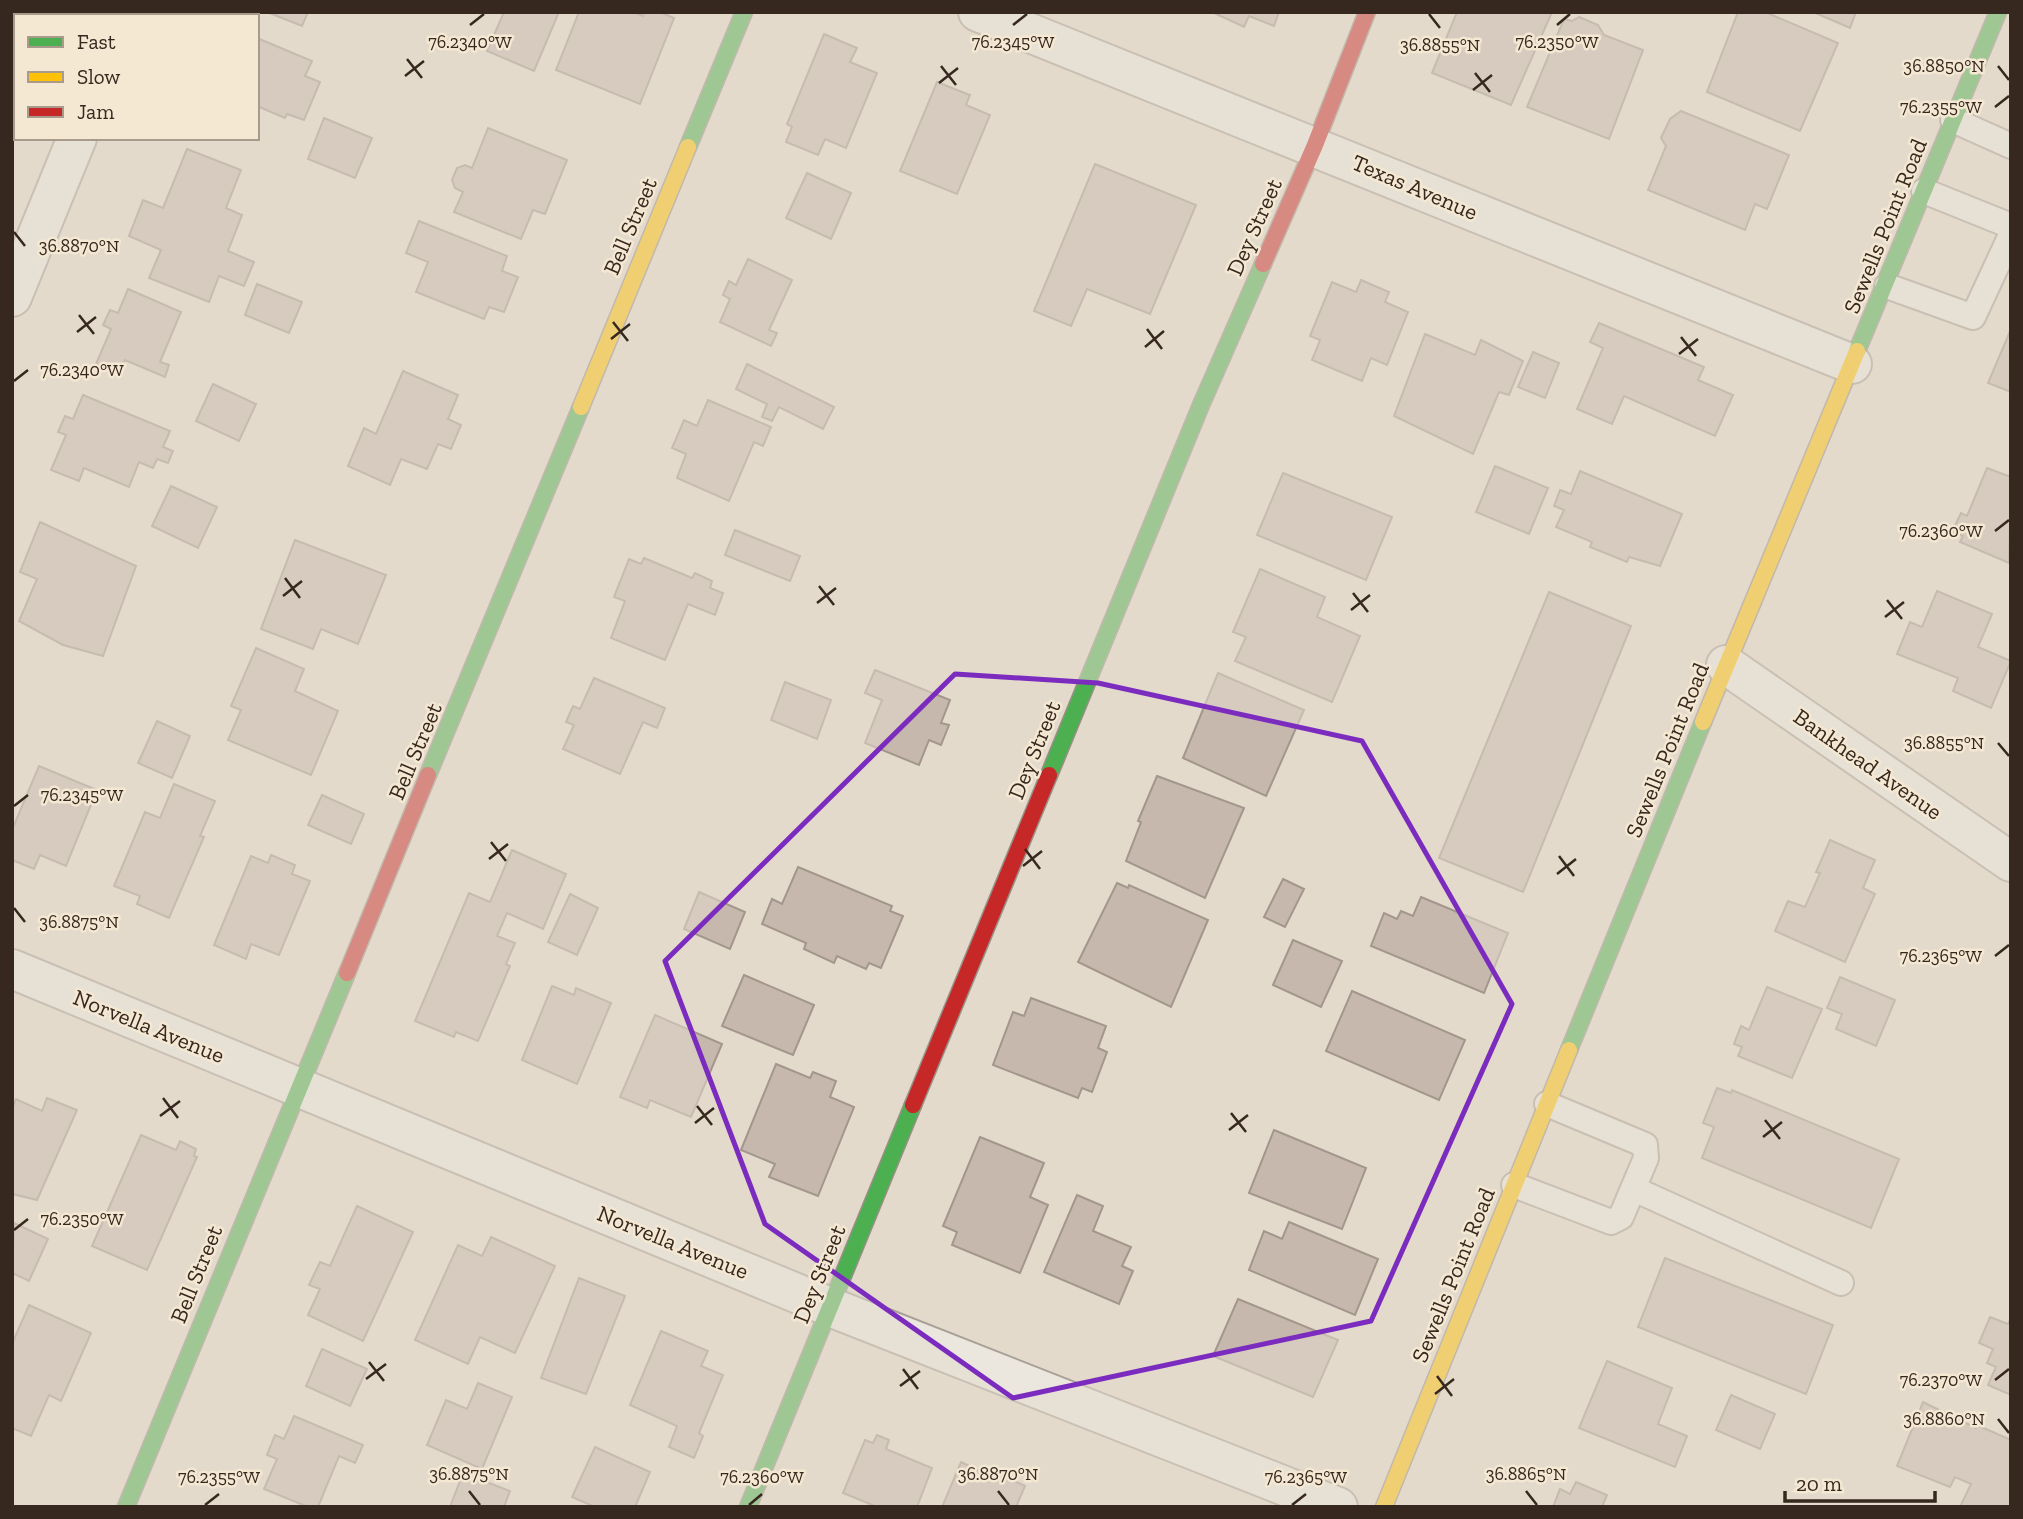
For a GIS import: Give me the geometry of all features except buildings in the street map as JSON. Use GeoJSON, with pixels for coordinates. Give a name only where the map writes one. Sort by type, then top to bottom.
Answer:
{"type":"FeatureCollection","features":[{"type":"Feature","properties":{"kind":"street","name":"Bell Street"},"geometry":{"type":"LineString","coordinates":[[126,1507],[297,1087],[437,758],[592,374],[744,12]]}},
{"type":"Feature","properties":{"kind":"street","name":"Texas Avenue"},"geometry":{"type":"LineString","coordinates":[[978,12],[1315,145],[1564,250],[1852,363]]}},
{"type":"Feature","properties":{"kind":"street","name":"Dey Street"},"geometry":{"type":"LineString","coordinates":[[748,1507],[1201,405],[1315,145],[1367,12]]}},
{"type":"Feature","properties":{"kind":"street","name":"Sewells Point Road"},"geometry":{"type":"LineString","coordinates":[[1384,1507],[1726,665],[1998,12]]}},
{"type":"Feature","properties":{"kind":"street"},"geometry":{"type":"LineString","coordinates":[[12,296],[76,140]]}},
{"type":"Feature","properties":{"kind":"street","name":"Bankhead Avenue"},"geometry":{"type":"LineString","coordinates":[[1726,665],[2011,862]]}},
{"type":"Feature","properties":{"kind":"street","name":"Norvella Avenue"},"geometry":{"type":"LineString","coordinates":[[12,969],[830,1307],[1338,1507]]}},
{"type":"Feature","properties":{"kind":"lane"},"geometry":{"type":"LineString","coordinates":[[1953,120],[2011,146]]}},
{"type":"Feature","properties":{"kind":"lane"},"geometry":{"type":"LineString","coordinates":[[1924,191],[2011,226]]}},
{"type":"Feature","properties":{"kind":"lane"},"geometry":{"type":"LineString","coordinates":[[1886,286],[1973,317],[2011,235]]}},
{"type":"Feature","properties":{"kind":"lane"},"geometry":{"type":"LineString","coordinates":[[1514,1185],[1611,1222],[1621,1217],[1634,1189],[1646,1158],[1645,1145],[1547,1104]]}},
{"type":"Feature","properties":{"kind":"lane"},"geometry":{"type":"LineString","coordinates":[[1634,1189],[1841,1283]]}},
{"type":"Feature","properties":{"kind":"highlighted area"},"geometry":{"type":"Polygon","coordinates":[[[955,674],[1098,683],[1362,741],[1512,1004],[1371,1321],[1013,1398],[765,1224],[665,961],[955,674]]]}},
{"type":"Feature","properties":{"kind":"traffic: fast"},"geometry":{"type":"LineString","coordinates":[[688,147],[744,12]]}},
{"type":"Feature","properties":{"kind":"traffic: fast"},"geometry":{"type":"LineString","coordinates":[[1857,351],[1998,12]]}},
{"type":"Feature","properties":{"kind":"traffic: fast"},"geometry":{"type":"LineString","coordinates":[[1049,775],[1201,405],[1263,264]]}},
{"type":"Feature","properties":{"kind":"traffic: fast"},"geometry":{"type":"LineString","coordinates":[[428,775],[581,407]]}},
{"type":"Feature","properties":{"kind":"traffic: fast"},"geometry":{"type":"LineString","coordinates":[[1569,1050],[1703,722]]}},
{"type":"Feature","properties":{"kind":"traffic: fast"},"geometry":{"type":"LineString","coordinates":[[126,1507],[347,973]]}},
{"type":"Feature","properties":{"kind":"traffic: fast"},"geometry":{"type":"LineString","coordinates":[[748,1507],[913,1105]]}},
{"type":"Feature","properties":{"kind":"traffic: slow"},"geometry":{"type":"LineString","coordinates":[[581,407],[688,147]]}},
{"type":"Feature","properties":{"kind":"traffic: slow"},"geometry":{"type":"LineString","coordinates":[[1703,722],[1857,351]]}},
{"type":"Feature","properties":{"kind":"traffic: slow"},"geometry":{"type":"LineString","coordinates":[[1384,1507],[1569,1050]]}},
{"type":"Feature","properties":{"kind":"traffic: jam"},"geometry":{"type":"LineString","coordinates":[[1263,264],[1315,145],[1367,12]]}},
{"type":"Feature","properties":{"kind":"traffic: jam"},"geometry":{"type":"LineString","coordinates":[[347,973],[428,775]]}},
{"type":"Feature","properties":{"kind":"traffic: jam"},"geometry":{"type":"LineString","coordinates":[[913,1105],[1049,775]]}}]}
